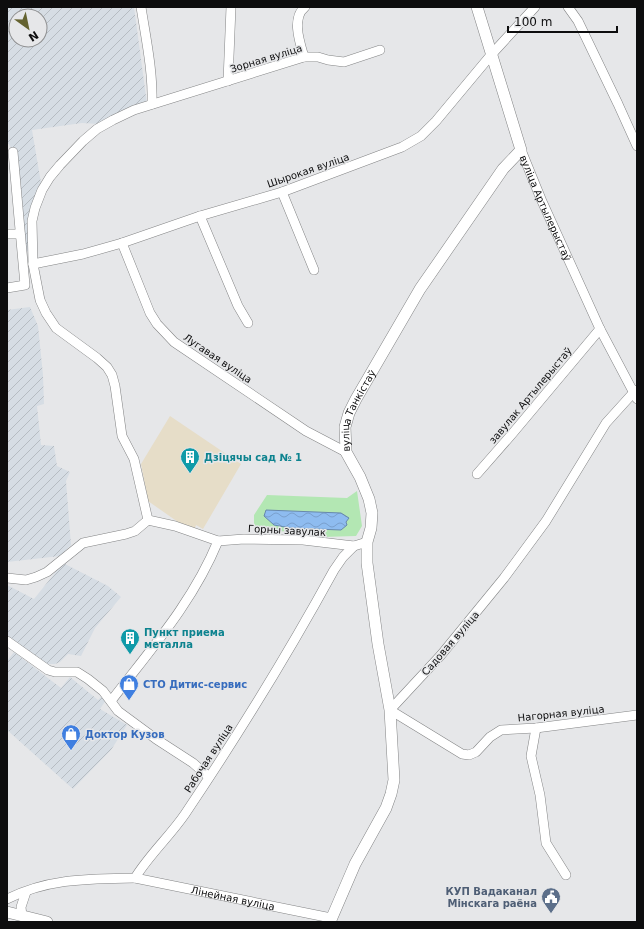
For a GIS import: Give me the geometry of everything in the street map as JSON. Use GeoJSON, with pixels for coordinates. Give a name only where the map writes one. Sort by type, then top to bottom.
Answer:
{"type":"FeatureCollection","features":[{"type":"Feature","properties":{"kind":"street"},"geometry":{"type":"LineString","coordinates":[[141,7],[153,87],[152,104]]}},
{"type":"Feature","properties":{"kind":"street","name":"Зорная вуліца"},"geometry":{"type":"LineString","coordinates":[[228,81],[230,7]]}},
{"type":"Feature","properties":{"kind":"street"},"geometry":{"type":"LineString","coordinates":[[304,57],[298,36],[298,22],[301,10],[305,7]]}},
{"type":"Feature","properties":{"kind":"street","name":"вуліца Артылерыстаў"},"geometry":{"type":"LineString","coordinates":[[477,7],[521,150],[541,199],[600,329],[636,394]]}},
{"type":"Feature","properties":{"kind":"street","name":"Шырокая вуліца"},"geometry":{"type":"LineString","coordinates":[[33,264],[83,254],[122,243],[200,216],[282,192],[379,157],[402,147],[421,136],[436,121],[491,55],[535,7]]}},
{"type":"Feature","properties":{"kind":"street"},"geometry":{"type":"LineString","coordinates":[[568,7],[578,21],[637,146]]}},
{"type":"Feature","properties":{"kind":"street","name":"Зорная вуліца"},"geometry":{"type":"LineString","coordinates":[[33,264],[32,220],[34,208],[42,190],[60,164],[97,129],[134,110],[304,57],[318,57],[344,62],[380,50]]}},
{"type":"Feature","properties":{"kind":"street","name":"вуліца Танкістаў"},"geometry":{"type":"LineString","coordinates":[[390,710],[378,644],[367,563],[367,542],[371,528],[371,506],[360,477],[346,452],[345,427],[349,413],[363,387],[420,290],[503,169],[521,150]]}},
{"type":"Feature","properties":{"kind":"street"},"geometry":{"type":"LineString","coordinates":[[7,288],[25,285],[20,234],[11,175],[13,152]]}},
{"type":"Feature","properties":{"kind":"street"},"geometry":{"type":"LineString","coordinates":[[282,192],[314,270]]}},
{"type":"Feature","properties":{"kind":"street"},"geometry":{"type":"LineString","coordinates":[[200,216],[238,306],[248,323]]}},
{"type":"Feature","properties":{"kind":"street"},"geometry":{"type":"LineString","coordinates":[[7,234],[20,234]]}},
{"type":"Feature","properties":{"kind":"street","name":"Лугавая вуліца"},"geometry":{"type":"LineString","coordinates":[[122,243],[150,313],[157,324],[174,342],[306,431],[346,452]]}},
{"type":"Feature","properties":{"kind":"street"},"geometry":{"type":"LineString","coordinates":[[7,578],[26,580],[36,577],[47,572],[83,543],[135,531],[148,520],[134,459],[122,436],[112,375],[107,367],[97,358],[56,328],[46,313],[40,300],[33,264]]}},
{"type":"Feature","properties":{"kind":"street","name":"завулак Артылерыстаў"},"geometry":{"type":"LineString","coordinates":[[477,474],[600,329]]}},
{"type":"Feature","properties":{"kind":"street","name":"Садовая вуліца"},"geometry":{"type":"LineString","coordinates":[[390,710],[441,655],[504,578],[546,521],[606,423],[636,394]]}},
{"type":"Feature","properties":{"kind":"street","name":"Горны завулак"},"geometry":{"type":"LineString","coordinates":[[148,520],[175,526],[218,541],[244,539],[303,540],[354,546]]}},
{"type":"Feature","properties":{"kind":"street"},"geometry":{"type":"LineString","coordinates":[[111,701],[162,637],[191,594],[209,564],[218,541]]}},
{"type":"Feature","properties":{"kind":"street"},"geometry":{"type":"LineString","coordinates":[[354,546],[367,542]]}},
{"type":"Feature","properties":{"kind":"street","name":"Рабочая вуліца"},"geometry":{"type":"LineString","coordinates":[[135,878],[144,864],[184,815],[271,680],[334,570],[354,546]]}},
{"type":"Feature","properties":{"kind":"street"},"geometry":{"type":"LineString","coordinates":[[7,641],[48,670],[55,672],[77,672],[88,679],[103,691],[118,711],[156,739],[193,763],[209,777]]}},
{"type":"Feature","properties":{"kind":"street"},"geometry":{"type":"LineString","coordinates":[[330,920],[355,864],[386,808],[391,794],[394,780],[390,710]]}},
{"type":"Feature","properties":{"kind":"street","name":"Нагорная вуліца"},"geometry":{"type":"LineString","coordinates":[[390,710],[462,754],[469,755],[476,752],[490,737],[500,730],[536,728],[637,716]]}},
{"type":"Feature","properties":{"kind":"street"},"geometry":{"type":"LineString","coordinates":[[536,728],[531,756],[540,796],[546,843],[566,875]]}},
{"type":"Feature","properties":{"kind":"street"},"geometry":{"type":"LineString","coordinates":[[7,899],[46,884],[73,880],[135,878]]}},
{"type":"Feature","properties":{"kind":"street","name":"Лінейная вуліца"},"geometry":{"type":"LineString","coordinates":[[135,878],[330,920]]}},
{"type":"Feature","properties":{"kind":"street"},"geometry":{"type":"LineString","coordinates":[[22,916],[21,906],[26,892]]}},
{"type":"Feature","properties":{"kind":"street"},"geometry":{"type":"LineString","coordinates":[[7,912],[47,922]]}},
{"type":"Feature","properties":{"kind":"shaded area"},"geometry":{"type":"Polygon","coordinates":[[[7,7],[134,7],[147,104],[99,124],[82,123],[32,130],[41,183],[30,251],[22,252],[13,152],[9,144],[7,144],[7,7]]]}},
{"type":"Feature","properties":{"kind":"shaded area"},"geometry":{"type":"Polygon","coordinates":[[[30,307],[38,326],[43,375],[44,404],[37,406],[41,445],[54,446],[57,466],[70,472],[66,481],[71,545],[60,556],[7,562],[7,310],[30,307]]]}},
{"type":"Feature","properties":{"kind":"shaded area"},"geometry":{"type":"Polygon","coordinates":[[[170,416],[241,464],[203,529],[196,525],[195,528],[188,529],[148,501],[141,464],[170,416]]]}},
{"type":"Feature","properties":{"kind":"shaded area"},"geometry":{"type":"Polygon","coordinates":[[[63,563],[108,586],[121,597],[95,628],[81,656],[68,654],[60,662],[55,664],[47,664],[7,635],[7,585],[34,599],[63,563]]]}},
{"type":"Feature","properties":{"kind":"shaded area"},"geometry":{"type":"Polygon","coordinates":[[[14,652],[61,688],[70,677],[98,700],[101,697],[106,700],[100,709],[127,725],[111,750],[73,789],[7,730],[7,661],[14,652]]]}},
{"type":"Feature","properties":{"kind":"green space"},"geometry":{"type":"Polygon","coordinates":[[[357,491],[362,526],[356,536],[322,537],[316,533],[254,530],[254,515],[267,495],[347,498],[357,491]]]}},
{"type":"Feature","properties":{"kind":"water"},"geometry":{"type":"Polygon","coordinates":[[[266,510],[341,513],[349,518],[346,522],[347,525],[341,530],[290,528],[274,525],[264,516],[266,510]]]}},
{"type":"Feature","properties":{"kind":"place","name":"Дзіцячы сад № 1"},"geometry":{"type":"Point","coordinates":[190,474]}},
{"type":"Feature","properties":{"kind":"place","name":"Пункт приема металла"},"geometry":{"type":"Point","coordinates":[130,655]}},
{"type":"Feature","properties":{"kind":"place","name":"СТО Дитис-сервис"},"geometry":{"type":"Point","coordinates":[129,701]}},
{"type":"Feature","properties":{"kind":"place","name":"Доктор Кузов"},"geometry":{"type":"Point","coordinates":[71,751]}},
{"type":"Feature","properties":{"kind":"place","name":"КУП Вадаканал Мінскага раёна"},"geometry":{"type":"Point","coordinates":[551,914]}}]}
